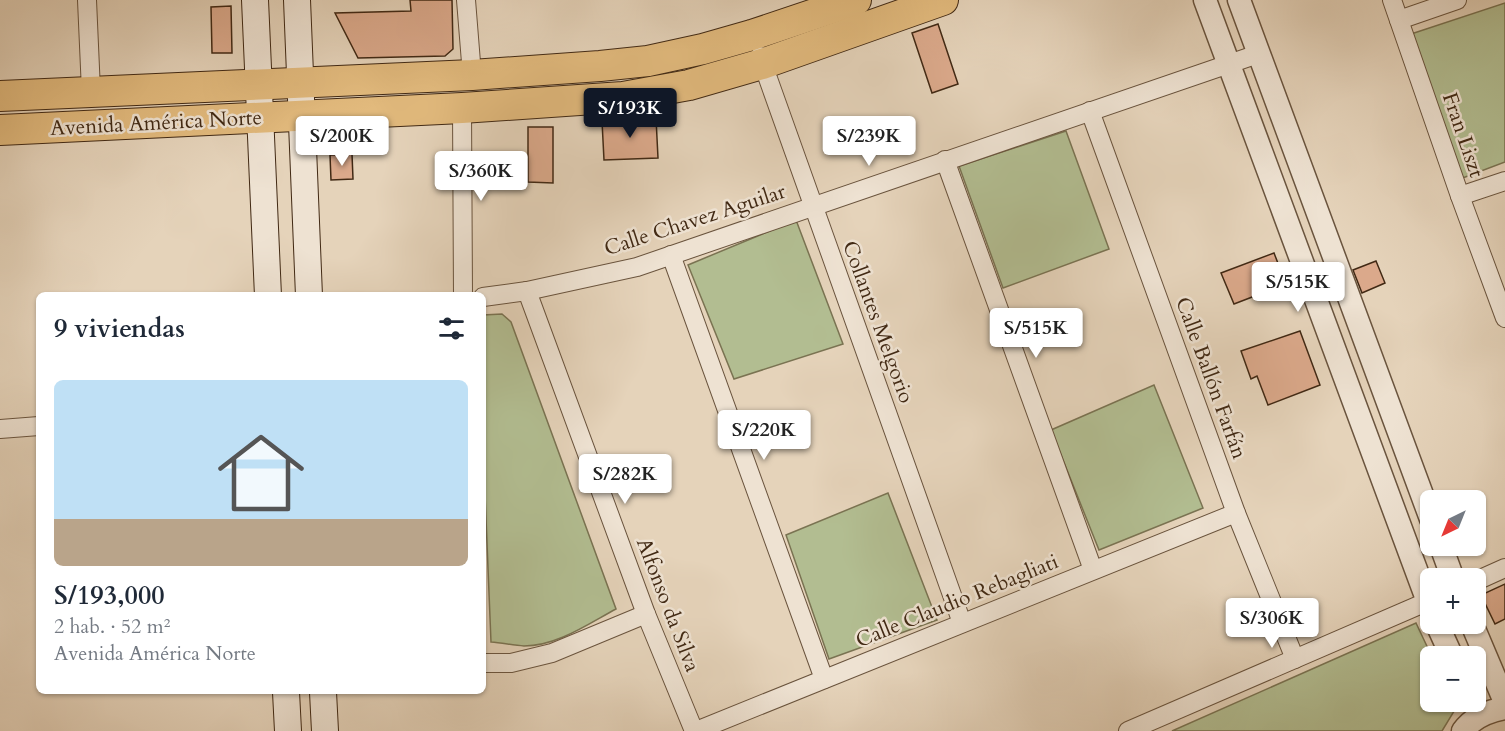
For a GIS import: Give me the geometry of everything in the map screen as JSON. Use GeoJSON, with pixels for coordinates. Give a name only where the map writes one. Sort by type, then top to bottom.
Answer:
{"type":"FeatureCollection","features":[{"type":"Feature","properties":{"kind":"main road"},"geometry":{"type":"LineString","coordinates":[[255,0],[268,292]]}},
{"type":"Feature","properties":{"kind":"main road"},"geometry":{"type":"LineString","coordinates":[[297,0],[309,292]]}},
{"type":"Feature","properties":{"kind":"main road","name":"Avenida América Norte"},"geometry":{"type":"LineString","coordinates":[[0,130],[462,108],[623,97],[688,86],[762,64],[943,0]]}},
{"type":"Feature","properties":{"kind":"main road","name":"Avenida América Norte"},"geometry":{"type":"LineString","coordinates":[[0,96],[472,75],[648,61],[752,35],[845,2]]}},
{"type":"Feature","properties":{"kind":"main road"},"geometry":{"type":"LineString","coordinates":[[369,80],[373,112]]}},
{"type":"Feature","properties":{"kind":"main road"},"geometry":{"type":"LineString","coordinates":[[263,166],[304,168]]}},
{"type":"Feature","properties":{"kind":"main road"},"geometry":{"type":"LineString","coordinates":[[286,694],[288,731]]}},
{"type":"Feature","properties":{"kind":"main road"},"geometry":{"type":"LineString","coordinates":[[323,694],[325,731]]}},
{"type":"Feature","properties":{"kind":"street"},"geometry":{"type":"LineString","coordinates":[[87,0],[91,91]]}},
{"type":"Feature","properties":{"kind":"street"},"geometry":{"type":"LineString","coordinates":[[466,0],[472,75]]}},
{"type":"Feature","properties":{"kind":"street"},"geometry":{"type":"LineString","coordinates":[[1204,0],[1420,577]]}},
{"type":"Feature","properties":{"kind":"street"},"geometry":{"type":"LineString","coordinates":[[1239,0],[1420,490]]}},
{"type":"Feature","properties":{"kind":"street","name":"Fran Liszt"},"geometry":{"type":"LineString","coordinates":[[1392,0],[1505,318]]}},
{"type":"Feature","properties":{"kind":"street"},"geometry":{"type":"LineString","coordinates":[[1399,20],[1457,0]]}},
{"type":"Feature","properties":{"kind":"street","name":"Collantes Melgorio"},"geometry":{"type":"LineString","coordinates":[[752,35],[962,623]]}},
{"type":"Feature","properties":{"kind":"street","name":"Calle Chavez Aguilar"},"geometry":{"type":"LineString","coordinates":[[486,297],[527,291],[637,267],[812,205],[1258,54]]}},
{"type":"Feature","properties":{"kind":"street"},"geometry":{"type":"LineString","coordinates":[[462,108],[463,292]]}},
{"type":"Feature","properties":{"kind":"street","name":"Calle Ballón Farfán"},"geometry":{"type":"LineString","coordinates":[[1090,111],[1236,513],[1295,659]]}},
{"type":"Feature","properties":{"kind":"street"},"geometry":{"type":"LineString","coordinates":[[945,160],[1093,570]]}},
{"type":"Feature","properties":{"kind":"street"},"geometry":{"type":"LineString","coordinates":[[1460,196],[1505,181]]}},
{"type":"Feature","properties":{"kind":"street"},"geometry":{"type":"LineString","coordinates":[[671,255],[824,679]]}},
{"type":"Feature","properties":{"kind":"street","name":"Alfonso da Silva"},"geometry":{"type":"LineString","coordinates":[[527,291],[646,614],[695,731]]}},
{"type":"Feature","properties":{"kind":"street"},"geometry":{"type":"LineString","coordinates":[[0,429],[36,426]]}},
{"type":"Feature","properties":{"kind":"street","name":"Calle Claudio Rebagliati"},"geometry":{"type":"LineString","coordinates":[[695,731],[1236,513]]}},
{"type":"Feature","properties":{"kind":"street"},"geometry":{"type":"LineString","coordinates":[[1486,577],[1505,568]]}},
{"type":"Feature","properties":{"kind":"street"},"geometry":{"type":"LineString","coordinates":[[1128,731],[1420,608]]}},
{"type":"Feature","properties":{"kind":"street"},"geometry":{"type":"LineString","coordinates":[[486,663],[511,663],[552,653],[646,614]]}},
{"type":"Feature","properties":{"kind":"street"},"geometry":{"type":"LineString","coordinates":[[1476,634],[1505,702]]}},
{"type":"Feature","properties":{"kind":"street"},"geometry":{"type":"LineString","coordinates":[[1471,716],[1505,708]]}},
{"type":"Feature","properties":{"kind":"green space"},"geometry":{"type":"Polygon","coordinates":[[[1505,3],[1505,162],[1460,179],[1408,35],[1505,3]]]}},
{"type":"Feature","properties":{"kind":"green space"},"geometry":{"type":"Polygon","coordinates":[[[1066,131],[1109,249],[1003,288],[959,166],[1066,131]]]}},
{"type":"Feature","properties":{"kind":"green space"},"geometry":{"type":"Polygon","coordinates":[[[796,220],[843,344],[734,379],[688,265],[796,220]]]}},
{"type":"Feature","properties":{"kind":"green space"},"geometry":{"type":"Polygon","coordinates":[[[502,314],[511,322],[616,609],[572,633],[536,645],[491,642],[486,519],[486,315],[502,314]]]}},
{"type":"Feature","properties":{"kind":"green space"},"geometry":{"type":"Polygon","coordinates":[[[1154,385],[1203,508],[1099,550],[1051,430],[1154,385]]]}},
{"type":"Feature","properties":{"kind":"green space"},"geometry":{"type":"Polygon","coordinates":[[[888,493],[937,620],[829,659],[786,535],[888,493]]]}},
{"type":"Feature","properties":{"kind":"green space"},"geometry":{"type":"Polygon","coordinates":[[[1416,623],[1427,646],[1420,646],[1420,712],[1454,712],[1442,731],[1172,731],[1416,623]]]}},
{"type":"Feature","properties":{"kind":"building"},"geometry":{"type":"Polygon","coordinates":[[[410,0],[452,0],[453,49],[445,56],[358,58],[335,13],[411,11],[410,0]]]}},
{"type":"Feature","properties":{"kind":"building"},"geometry":{"type":"Polygon","coordinates":[[[231,6],[232,53],[212,53],[211,7],[231,6]]]}},
{"type":"Feature","properties":{"kind":"building"},"geometry":{"type":"Polygon","coordinates":[[[938,24],[958,84],[932,93],[912,33],[938,24]]]}},
{"type":"Feature","properties":{"kind":"building"},"geometry":{"type":"Polygon","coordinates":[[[656,118],[658,158],[604,160],[602,121],[656,118]]]}},
{"type":"Feature","properties":{"kind":"building"},"geometry":{"type":"Polygon","coordinates":[[[528,127],[553,127],[553,183],[528,182],[528,127]]]}},
{"type":"Feature","properties":{"kind":"building"},"geometry":{"type":"Polygon","coordinates":[[[364,130],[365,150],[349,150],[348,131],[364,130]]]}},
{"type":"Feature","properties":{"kind":"building"},"geometry":{"type":"Polygon","coordinates":[[[352,154],[353,179],[331,180],[330,155],[352,154]]]}},
{"type":"Feature","properties":{"kind":"building"},"geometry":{"type":"Polygon","coordinates":[[[1274,253],[1286,284],[1234,304],[1221,273],[1274,253]]]}},
{"type":"Feature","properties":{"kind":"building"},"geometry":{"type":"Polygon","coordinates":[[[1376,261],[1385,283],[1362,293],[1353,270],[1376,261]]]}},
{"type":"Feature","properties":{"kind":"building"},"geometry":{"type":"Polygon","coordinates":[[[1300,331],[1320,385],[1268,405],[1257,376],[1251,379],[1241,351],[1300,331]]]}},
{"type":"Feature","properties":{"kind":"building"},"geometry":{"type":"Polygon","coordinates":[[[1505,584],[1505,619],[1495,624],[1486,605],[1486,593],[1505,584]]]}}]}
